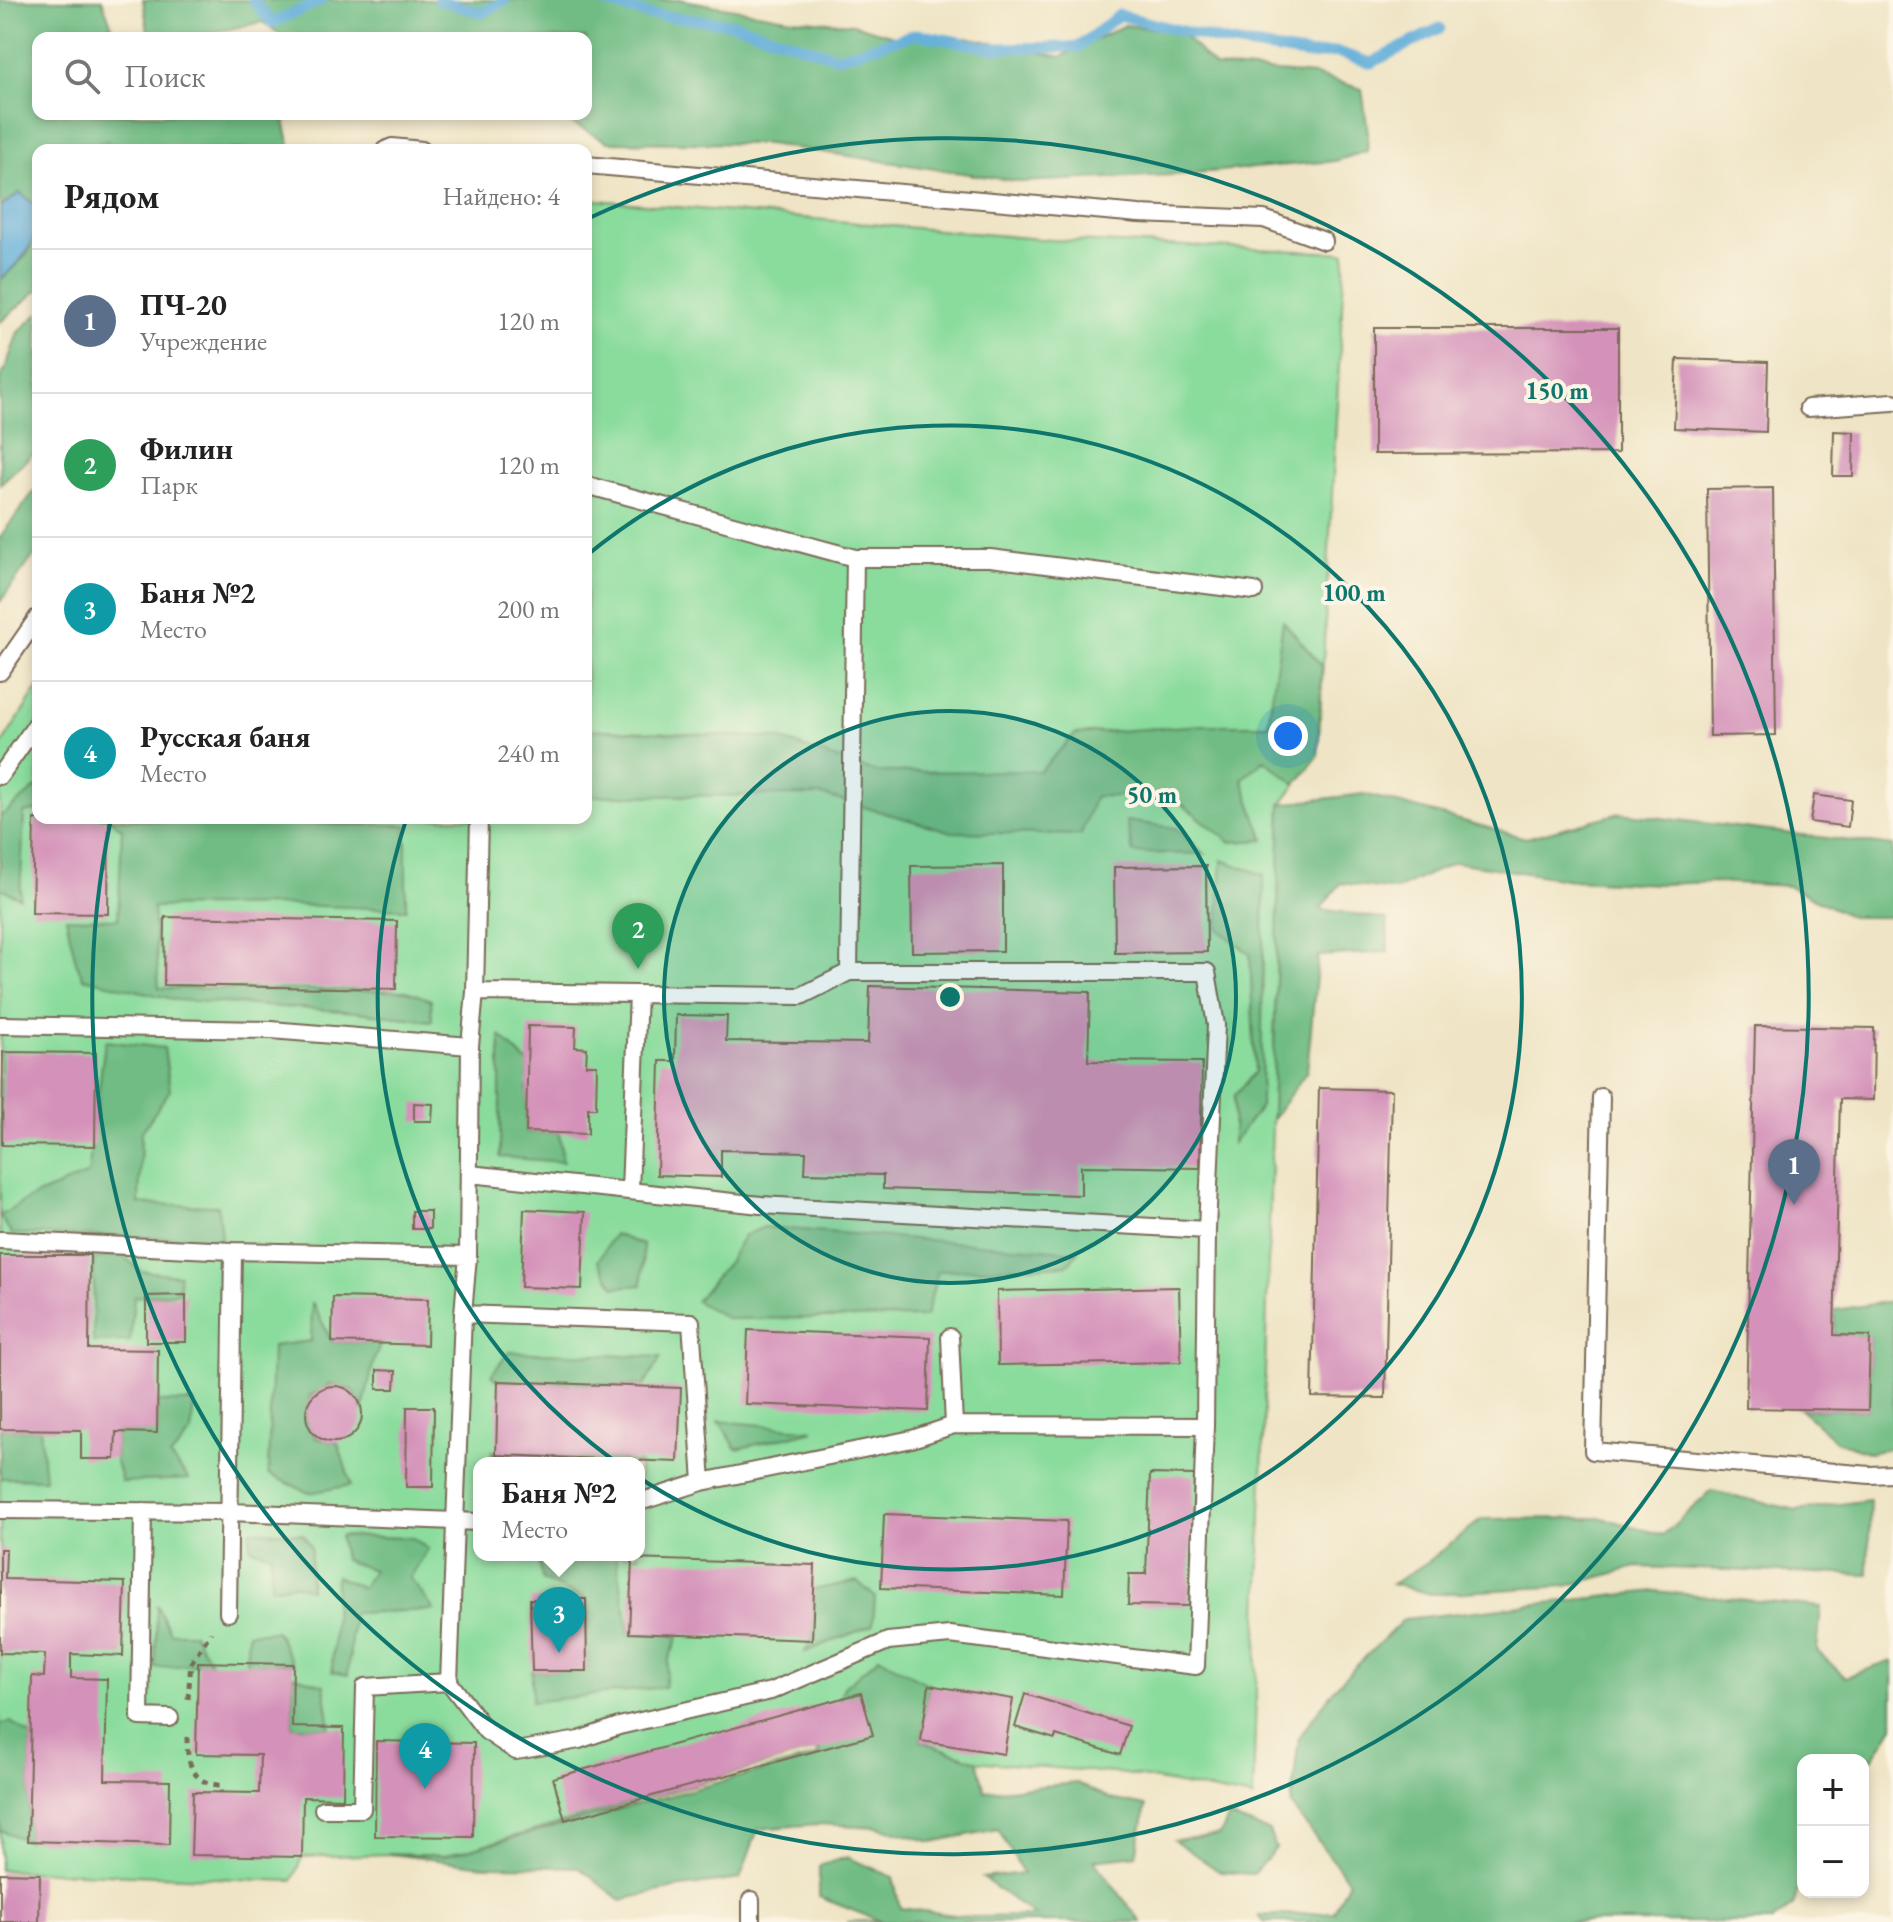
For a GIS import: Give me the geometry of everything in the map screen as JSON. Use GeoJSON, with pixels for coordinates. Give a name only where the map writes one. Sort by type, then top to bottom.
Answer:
{"type":"FeatureCollection","features":[{"type":"Feature","properties":{"kind":"lane"},"geometry":{"type":"LineString","coordinates":[[592,166],[1139,214],[1264,219],[1324,241]]}},
{"type":"Feature","properties":{"kind":"lane"},"geometry":{"type":"LineString","coordinates":[[1808,408],[1893,402]]}},
{"type":"Feature","properties":{"kind":"lane"},"geometry":{"type":"LineString","coordinates":[[592,487],[855,558],[990,558],[1254,591]]}},
{"type":"Feature","properties":{"kind":"lane"},"geometry":{"type":"LineString","coordinates":[[849,972],[855,558]]}},
{"type":"Feature","properties":{"kind":"lane"},"geometry":{"type":"LineString","coordinates":[[0,672],[32,626]]}},
{"type":"Feature","properties":{"kind":"lane"},"geometry":{"type":"LineString","coordinates":[[0,776],[32,731]]}},
{"type":"Feature","properties":{"kind":"lane"},"geometry":{"type":"LineString","coordinates":[[475,992],[801,996],[849,972],[1207,972],[1216,1025],[1207,1230],[1205,1426],[1196,1666],[950,1635],[888,1641],[771,1691],[619,1726],[579,1740],[516,1751],[486,1731],[449,1682],[463,1314],[468,1256],[470,1046],[475,992],[479,824]]}},
{"type":"Feature","properties":{"kind":"lane"},"geometry":{"type":"LineString","coordinates":[[630,1190],[638,994]]}},
{"type":"Feature","properties":{"kind":"lane"},"geometry":{"type":"LineString","coordinates":[[0,1025],[271,1030],[470,1046]]}},
{"type":"Feature","properties":{"kind":"lane"},"geometry":{"type":"LineString","coordinates":[[1601,1097],[1593,1451],[1870,1475],[1893,1474]]}},
{"type":"Feature","properties":{"kind":"lane"},"geometry":{"type":"LineString","coordinates":[[470,1174],[761,1205],[1207,1230]]}},
{"type":"Feature","properties":{"kind":"lane"},"geometry":{"type":"LineString","coordinates":[[0,1240],[233,1251],[468,1256]]}},
{"type":"Feature","properties":{"kind":"lane"},"geometry":{"type":"LineString","coordinates":[[228,1613],[233,1251]]}},
{"type":"Feature","properties":{"kind":"lane"},"geometry":{"type":"LineString","coordinates":[[463,1314],[691,1322],[702,1482]]}},
{"type":"Feature","properties":{"kind":"lane"},"geometry":{"type":"LineString","coordinates":[[950,1337],[954,1425]]}},
{"type":"Feature","properties":{"kind":"lane"},"geometry":{"type":"LineString","coordinates":[[645,1500],[702,1482],[912,1439],[954,1425],[1205,1426]]}},
{"type":"Feature","properties":{"kind":"lane"},"geometry":{"type":"LineString","coordinates":[[0,1510],[231,1512],[473,1522]]}},
{"type":"Feature","properties":{"kind":"lane"},"geometry":{"type":"LineString","coordinates":[[143,1511],[140,1717],[170,1718]]}},
{"type":"Feature","properties":{"kind":"lane"},"geometry":{"type":"LineString","coordinates":[[323,1809],[362,1809],[365,1687],[449,1682]]}},
{"type":"Feature","properties":{"kind":"lane"},"geometry":{"type":"LineString","coordinates":[[751,1900],[751,1922]]}},
{"type":"Feature","properties":{"kind":"path"},"geometry":{"type":"LineString","coordinates":[[188,1701],[191,1663],[204,1641],[228,1613]]}},
{"type":"Feature","properties":{"kind":"path"},"geometry":{"type":"LineString","coordinates":[[187,1731],[187,1761],[200,1779],[210,1785],[220,1785],[221,1792]]}},
{"type":"Feature","properties":{"kind":"green space"},"geometry":{"type":"Polygon","coordinates":[[[0,0],[102,0],[114,32],[32,32],[32,120],[286,120],[284,121],[290,144],[109,144],[107,141],[99,144],[32,144],[32,202],[20,193],[0,207],[0,0]]]}},
{"type":"Feature","properties":{"kind":"green space"},"geometry":{"type":"Polygon","coordinates":[[[143,0],[683,0],[792,19],[853,24],[900,38],[971,38],[1061,57],[1125,25],[1181,32],[1215,67],[1315,75],[1362,89],[1368,133],[1367,151],[1335,161],[1172,175],[1022,182],[768,144],[608,142],[566,120],[592,120],[592,32],[277,32],[263,22],[215,32],[148,32],[143,0]]]}},
{"type":"Feature","properties":{"kind":"green space"},"geometry":{"type":"Polygon","coordinates":[[[592,200],[1051,240],[1345,253],[1318,756],[1281,804],[1253,1798],[1125,1774],[824,1748],[445,1856],[302,1857],[292,1881],[0,1870],[0,747],[32,697],[32,824],[592,824],[592,200]]]}},
{"type":"Feature","properties":{"kind":"green space"},"geometry":{"type":"Polygon","coordinates":[[[32,240],[32,295],[0,322],[0,280],[27,255],[32,240]]]}},
{"type":"Feature","properties":{"kind":"green space"},"geometry":{"type":"Polygon","coordinates":[[[32,319],[32,455],[0,484],[0,377],[18,332],[32,319]]]}},
{"type":"Feature","properties":{"kind":"green space"},"geometry":{"type":"Polygon","coordinates":[[[32,494],[32,558],[0,602],[0,537],[32,494]]]}},
{"type":"Feature","properties":{"kind":"green space"},"geometry":{"type":"Polygon","coordinates":[[[1283,621],[1322,666],[1318,756],[1296,784],[1264,760],[1242,779],[1264,840],[1230,842],[1173,797],[1095,796],[1081,835],[952,832],[821,795],[592,796],[592,729],[776,738],[875,772],[1040,771],[1075,734],[1201,725],[1268,725],[1283,621]]]}},
{"type":"Feature","properties":{"kind":"green space"},"geometry":{"type":"Polygon","coordinates":[[[32,791],[32,811],[24,813],[20,898],[0,888],[0,817],[32,791]]]}},
{"type":"Feature","properties":{"kind":"green space"},"geometry":{"type":"Polygon","coordinates":[[[1364,794],[1526,838],[1620,813],[1893,846],[1893,917],[1851,917],[1789,886],[1572,880],[1454,862],[1396,890],[1341,883],[1320,909],[1387,919],[1388,952],[1318,956],[1307,1071],[1272,1120],[1281,804],[1364,794]]]}},
{"type":"Feature","properties":{"kind":"green space"},"geometry":{"type":"Polygon","coordinates":[[[1126,821],[1175,828],[1205,854],[1133,853],[1126,821]]]}},
{"type":"Feature","properties":{"kind":"green space"},"geometry":{"type":"Polygon","coordinates":[[[116,824],[406,825],[406,909],[288,905],[153,907],[159,988],[407,991],[431,1000],[432,1021],[357,1012],[177,1000],[83,978],[66,918],[118,919],[122,829],[116,824]]]}},
{"type":"Feature","properties":{"kind":"green space"},"geometry":{"type":"Polygon","coordinates":[[[1222,860],[1264,875],[1261,1106],[1233,1143],[1234,1096],[1255,1072],[1250,954],[1218,929],[1222,860]]]}},
{"type":"Feature","properties":{"kind":"green space"},"geometry":{"type":"Polygon","coordinates":[[[500,1036],[528,1063],[526,1132],[559,1133],[563,1162],[500,1157],[500,1036]]]}},
{"type":"Feature","properties":{"kind":"green space"},"geometry":{"type":"Polygon","coordinates":[[[105,1041],[164,1048],[170,1090],[141,1133],[139,1204],[218,1206],[221,1239],[12,1234],[0,1216],[30,1198],[88,1174],[105,1041]]]}},
{"type":"Feature","properties":{"kind":"green space"},"geometry":{"type":"Polygon","coordinates":[[[764,1227],[1078,1252],[1067,1265],[938,1271],[926,1317],[728,1319],[696,1301],[729,1261],[743,1236],[764,1227]]]}},
{"type":"Feature","properties":{"kind":"green space"},"geometry":{"type":"Polygon","coordinates":[[[614,1234],[643,1245],[642,1285],[615,1287],[598,1261],[614,1234]]]}},
{"type":"Feature","properties":{"kind":"green space"},"geometry":{"type":"Polygon","coordinates":[[[122,1255],[141,1271],[179,1275],[180,1292],[134,1297],[130,1341],[93,1342],[94,1259],[122,1255]]]}},
{"type":"Feature","properties":{"kind":"green space"},"geometry":{"type":"Polygon","coordinates":[[[1893,1301],[1893,1447],[1870,1453],[1836,1441],[1800,1409],[1868,1410],[1870,1337],[1834,1335],[1835,1310],[1893,1301]]]}},
{"type":"Feature","properties":{"kind":"green space"},"geometry":{"type":"Polygon","coordinates":[[[312,1302],[332,1342],[381,1343],[363,1410],[352,1390],[330,1385],[310,1396],[305,1418],[316,1438],[338,1443],[351,1485],[309,1493],[268,1474],[272,1346],[311,1341],[312,1302]]]}},
{"type":"Feature","properties":{"kind":"green space"},"geometry":{"type":"Polygon","coordinates":[[[509,1352],[661,1357],[644,1386],[498,1381],[491,1375],[509,1352]]]}},
{"type":"Feature","properties":{"kind":"green space"},"geometry":{"type":"Polygon","coordinates":[[[157,1402],[194,1402],[191,1433],[170,1457],[189,1479],[122,1482],[115,1459],[116,1432],[157,1432],[157,1402]]]}},
{"type":"Feature","properties":{"kind":"green space"},"geometry":{"type":"Polygon","coordinates":[[[719,1421],[814,1430],[737,1449],[719,1421]]]}},
{"type":"Feature","properties":{"kind":"green space"},"geometry":{"type":"Polygon","coordinates":[[[0,1429],[40,1429],[45,1479],[0,1478],[0,1429]]]}},
{"type":"Feature","properties":{"kind":"green space"},"geometry":{"type":"Polygon","coordinates":[[[493,1451],[496,1455],[546,1457],[491,1457],[493,1451]]]}},
{"type":"Feature","properties":{"kind":"green space"},"geometry":{"type":"Polygon","coordinates":[[[1711,1491],[1797,1510],[1870,1500],[1868,1575],[1637,1567],[1566,1586],[1431,1594],[1392,1584],[1429,1561],[1482,1519],[1603,1518],[1663,1535],[1711,1491]]]}},
{"type":"Feature","properties":{"kind":"green space"},"geometry":{"type":"Polygon","coordinates":[[[250,1530],[303,1534],[311,1547],[310,1589],[293,1584],[271,1588],[271,1554],[251,1548],[250,1530]]]}},
{"type":"Feature","properties":{"kind":"green space"},"geometry":{"type":"Polygon","coordinates":[[[340,1536],[413,1538],[428,1549],[410,1578],[434,1610],[353,1613],[348,1675],[332,1672],[336,1576],[362,1588],[373,1570],[344,1560],[340,1536]]]}},
{"type":"Feature","properties":{"kind":"green space"},"geometry":{"type":"Polygon","coordinates":[[[538,1561],[617,1561],[629,1633],[679,1635],[669,1659],[664,1687],[532,1702],[532,1671],[587,1670],[586,1599],[542,1580],[538,1561]]]}},
{"type":"Feature","properties":{"kind":"green space"},"geometry":{"type":"Polygon","coordinates":[[[857,1581],[875,1597],[873,1625],[805,1652],[812,1640],[813,1590],[857,1581]]]}},
{"type":"Feature","properties":{"kind":"green space"},"geometry":{"type":"Polygon","coordinates":[[[1655,1591],[1821,1607],[1817,1651],[1845,1677],[1893,1661],[1893,1726],[1869,1762],[1869,1754],[1797,1754],[1797,1891],[1794,1905],[1772,1922],[1264,1922],[1259,1916],[1334,1912],[1349,1881],[1291,1806],[1299,1737],[1338,1684],[1404,1619],[1655,1591]]]}},
{"type":"Feature","properties":{"kind":"green space"},"geometry":{"type":"Polygon","coordinates":[[[157,1605],[170,1633],[193,1633],[211,1663],[155,1668],[157,1605]]]}},
{"type":"Feature","properties":{"kind":"green space"},"geometry":{"type":"Polygon","coordinates":[[[276,1631],[293,1664],[246,1664],[248,1633],[276,1631]]]}},
{"type":"Feature","properties":{"kind":"green space"},"geometry":{"type":"Polygon","coordinates":[[[879,1657],[929,1685],[921,1741],[977,1761],[985,1791],[1077,1783],[1110,1799],[1146,1806],[1136,1855],[1094,1860],[1141,1922],[847,1922],[880,1921],[819,1897],[819,1866],[847,1857],[893,1877],[900,1908],[970,1917],[1035,1916],[983,1878],[1023,1873],[998,1829],[932,1842],[878,1827],[818,1824],[758,1829],[740,1879],[674,1888],[621,1900],[578,1867],[484,1866],[390,1854],[445,1856],[817,1756],[844,1687],[879,1657]]]}},
{"type":"Feature","properties":{"kind":"green space"},"geometry":{"type":"Polygon","coordinates":[[[293,1675],[324,1685],[330,1728],[292,1727],[293,1675]]]}},
{"type":"Feature","properties":{"kind":"green space"},"geometry":{"type":"Polygon","coordinates":[[[11,1722],[31,1736],[28,1841],[0,1830],[0,1724],[11,1722]]]}},
{"type":"Feature","properties":{"kind":"green space"},"geometry":{"type":"Polygon","coordinates":[[[1229,1817],[1269,1831],[1276,1848],[1253,1874],[1220,1872],[1174,1840],[1220,1835],[1229,1817]]]}},
{"type":"Feature","properties":{"kind":"water"},"geometry":{"type":"Polygon","coordinates":[[[20,193],[32,202],[32,242],[17,264],[0,280],[0,207],[20,193]]]}},
{"type":"Feature","properties":{"kind":"building"},"geometry":{"type":"Polygon","coordinates":[[[1374,328],[1618,328],[1618,453],[1374,454],[1374,328]]]}},
{"type":"Feature","properties":{"kind":"building"},"geometry":{"type":"Polygon","coordinates":[[[1677,359],[1768,362],[1766,432],[1674,428],[1677,359]]]}},
{"type":"Feature","properties":{"kind":"building"},"geometry":{"type":"Polygon","coordinates":[[[1834,431],[1854,432],[1853,476],[1833,476],[1834,431]]]}},
{"type":"Feature","properties":{"kind":"building"},"geometry":{"type":"Polygon","coordinates":[[[1773,488],[1776,735],[1710,736],[1707,489],[1773,488]]]}},
{"type":"Feature","properties":{"kind":"building"},"geometry":{"type":"Polygon","coordinates":[[[1814,795],[1851,800],[1848,827],[1810,822],[1814,795]]]}},
{"type":"Feature","properties":{"kind":"building"},"geometry":{"type":"Polygon","coordinates":[[[34,824],[109,824],[108,914],[32,913],[34,824]]]}},
{"type":"Feature","properties":{"kind":"building"},"geometry":{"type":"Polygon","coordinates":[[[1003,865],[1003,951],[912,952],[911,866],[1003,865]]]}},
{"type":"Feature","properties":{"kind":"building"},"geometry":{"type":"Polygon","coordinates":[[[1206,866],[1207,952],[1115,953],[1114,867],[1206,866]]]}},
{"type":"Feature","properties":{"kind":"building"},"geometry":{"type":"Polygon","coordinates":[[[165,917],[397,921],[396,989],[164,985],[165,917]]]}},
{"type":"Feature","properties":{"kind":"building"},"geometry":{"type":"Polygon","coordinates":[[[870,986],[1090,992],[1088,1061],[1202,1062],[1200,1168],[1081,1166],[1081,1195],[883,1189],[883,1175],[805,1173],[806,1152],[721,1150],[721,1177],[657,1175],[660,1061],[675,1061],[676,1015],[727,1016],[726,1041],[868,1043],[870,986]]]}},
{"type":"Feature","properties":{"kind":"building"},"geometry":{"type":"Polygon","coordinates":[[[528,1026],[576,1027],[575,1047],[587,1048],[586,1065],[597,1065],[596,1108],[588,1108],[588,1134],[526,1132],[528,1026]]]}},
{"type":"Feature","properties":{"kind":"building"},"geometry":{"type":"Polygon","coordinates":[[[1755,1026],[1874,1028],[1873,1100],[1840,1099],[1834,1335],[1870,1336],[1868,1410],[1746,1408],[1755,1026]]]}},
{"type":"Feature","properties":{"kind":"building"},"geometry":{"type":"Polygon","coordinates":[[[3,1052],[96,1053],[95,1146],[2,1145],[3,1052]]]}},
{"type":"Feature","properties":{"kind":"building"},"geometry":{"type":"Polygon","coordinates":[[[1319,1088],[1392,1090],[1385,1398],[1312,1397],[1319,1088]]]}},
{"type":"Feature","properties":{"kind":"building"},"geometry":{"type":"Polygon","coordinates":[[[414,1103],[433,1104],[432,1121],[414,1121],[414,1103]]]}},
{"type":"Feature","properties":{"kind":"building"},"geometry":{"type":"Polygon","coordinates":[[[524,1209],[585,1212],[582,1289],[521,1287],[524,1209]]]}},
{"type":"Feature","properties":{"kind":"building"},"geometry":{"type":"Polygon","coordinates":[[[412,1211],[430,1211],[430,1229],[412,1229],[412,1211]]]}},
{"type":"Feature","properties":{"kind":"building"},"geometry":{"type":"Polygon","coordinates":[[[0,1255],[90,1255],[89,1349],[158,1350],[157,1433],[116,1432],[115,1459],[81,1459],[81,1430],[0,1429],[0,1255]]]}},
{"type":"Feature","properties":{"kind":"building"},"geometry":{"type":"Polygon","coordinates":[[[1179,1287],[1181,1362],[998,1365],[997,1291],[1179,1287]]]}},
{"type":"Feature","properties":{"kind":"building"},"geometry":{"type":"Polygon","coordinates":[[[186,1295],[186,1342],[146,1342],[146,1296],[186,1295]]]}},
{"type":"Feature","properties":{"kind":"building"},"geometry":{"type":"Polygon","coordinates":[[[333,1297],[428,1299],[427,1345],[332,1342],[333,1297]]]}},
{"type":"Feature","properties":{"kind":"building"},"geometry":{"type":"Polygon","coordinates":[[[748,1330],[930,1337],[928,1411],[745,1404],[748,1330]]]}},
{"type":"Feature","properties":{"kind":"building"},"geometry":{"type":"Polygon","coordinates":[[[377,1370],[396,1371],[395,1389],[377,1389],[377,1370]]]}},
{"type":"Feature","properties":{"kind":"building"},"geometry":{"type":"Polygon","coordinates":[[[498,1381],[681,1388],[678,1462],[645,1461],[645,1457],[496,1455],[498,1381]]]}},
{"type":"Feature","properties":{"kind":"building"},"geometry":{"type":"Polygon","coordinates":[[[334,1386],[354,1394],[362,1414],[354,1434],[334,1442],[314,1434],[306,1414],[314,1394],[334,1386]]]}},
{"type":"Feature","properties":{"kind":"building"},"geometry":{"type":"Polygon","coordinates":[[[407,1407],[434,1407],[433,1487],[406,1487],[407,1407]]]}},
{"type":"Feature","properties":{"kind":"building"},"geometry":{"type":"Polygon","coordinates":[[[1150,1474],[1194,1475],[1189,1606],[1128,1605],[1129,1574],[1146,1574],[1150,1474]]]}},
{"type":"Feature","properties":{"kind":"building"},"geometry":{"type":"Polygon","coordinates":[[[884,1514],[1067,1521],[1064,1595],[881,1588],[884,1514]]]}},
{"type":"Feature","properties":{"kind":"building"},"geometry":{"type":"Polygon","coordinates":[[[0,1549],[6,1549],[5,1579],[125,1582],[123,1656],[71,1654],[71,1678],[107,1679],[105,1780],[170,1781],[169,1845],[28,1841],[32,1676],[44,1677],[45,1654],[0,1653],[0,1549]]]}},
{"type":"Feature","properties":{"kind":"building"},"geometry":{"type":"Polygon","coordinates":[[[632,1561],[815,1565],[812,1640],[629,1633],[632,1561]]]}},
{"type":"Feature","properties":{"kind":"building"},"geometry":{"type":"Polygon","coordinates":[[[530,1599],[586,1599],[587,1671],[532,1671],[530,1599]]]}},
{"type":"Feature","properties":{"kind":"building"},"geometry":{"type":"Polygon","coordinates":[[[198,1662],[293,1664],[292,1727],[344,1728],[343,1798],[303,1797],[302,1857],[191,1855],[193,1792],[259,1793],[260,1755],[196,1754],[198,1662]]]}},
{"type":"Feature","properties":{"kind":"building"},"geometry":{"type":"Polygon","coordinates":[[[929,1685],[1013,1699],[1004,1754],[921,1741],[929,1685]]]}},
{"type":"Feature","properties":{"kind":"building"},"geometry":{"type":"Polygon","coordinates":[[[861,1693],[873,1735],[565,1820],[553,1778],[861,1693]]]}},
{"type":"Feature","properties":{"kind":"building"},"geometry":{"type":"Polygon","coordinates":[[[1025,1694],[1129,1726],[1120,1755],[1056,1735],[1055,1739],[1015,1727],[1025,1694]]]}},
{"type":"Feature","properties":{"kind":"building"},"geometry":{"type":"Polygon","coordinates":[[[376,1741],[474,1743],[473,1837],[375,1836],[376,1741]]]}},
{"type":"Feature","properties":{"kind":"building"},"geometry":{"type":"Polygon","coordinates":[[[0,1873],[40,1874],[39,1922],[0,1922],[0,1873]]]}},
{"type":"Feature","properties":{"kind":"waterway"},"geometry":{"type":"LineString","coordinates":[[253,0],[272,23],[322,0]]}},
{"type":"Feature","properties":{"kind":"waterway"},"geometry":{"type":"LineString","coordinates":[[439,0],[482,13],[505,0]]}},
{"type":"Feature","properties":{"kind":"waterway"},"geometry":{"type":"LineString","coordinates":[[597,0],[646,14],[734,24],[837,57],[916,34],[992,48],[1078,47],[1119,15],[1226,42],[1311,55],[1337,52],[1371,63],[1440,28]]}},
{"type":"Feature","properties":{"kind":"place","name":"Филин"},"geometry":{"type":"Point","coordinates":[638,969]}},
{"type":"Feature","properties":{"kind":"place","name":"ПЧ-20"},"geometry":{"type":"Point","coordinates":[1794,1205]}},
{"type":"Feature","properties":{"kind":"place","name":"Баня №2"},"geometry":{"type":"Point","coordinates":[559,1653]}},
{"type":"Feature","properties":{"kind":"place","name":"Русская баня"},"geometry":{"type":"Point","coordinates":[425,1789]}}]}
